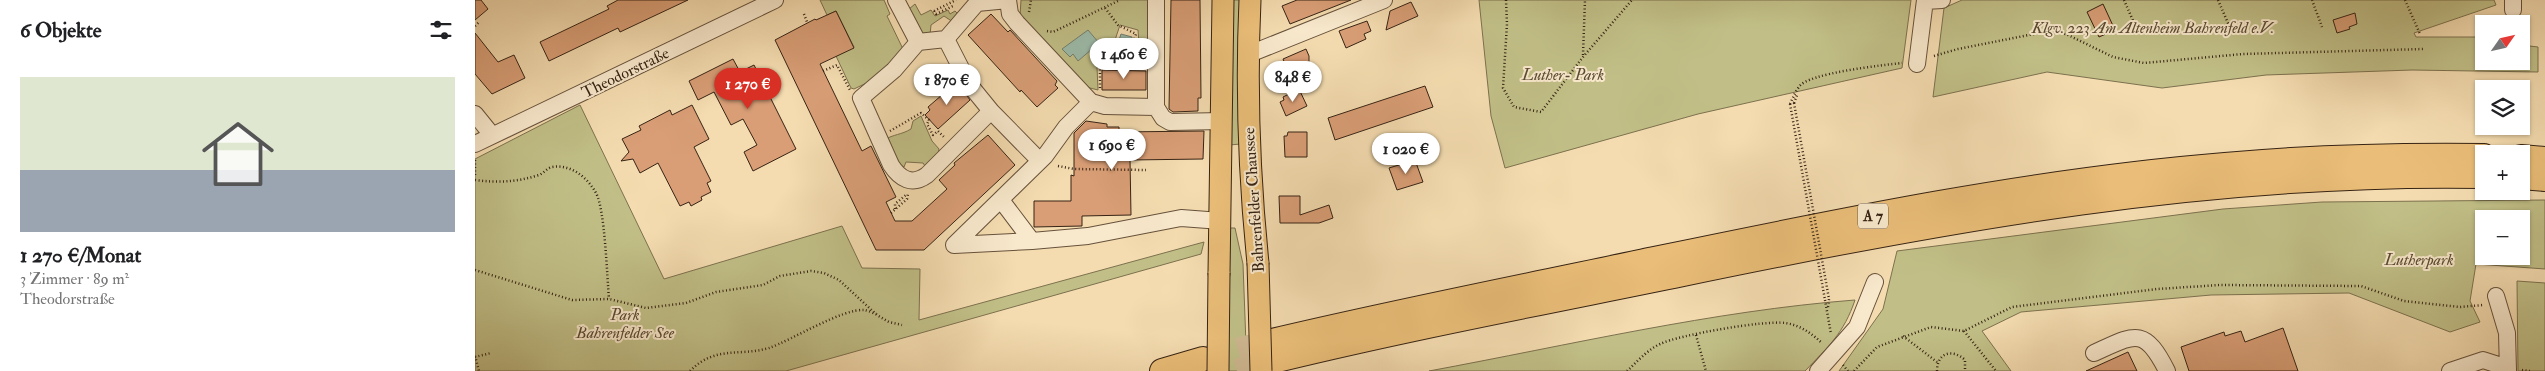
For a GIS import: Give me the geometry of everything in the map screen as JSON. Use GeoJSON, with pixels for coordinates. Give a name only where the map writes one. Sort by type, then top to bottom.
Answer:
{"type":"FeatureCollection","features":[{"type":"Feature","properties":{"kind":"highway","name":"A 7"},"geometry":{"type":"LineString","coordinates":[[1268,358],[1368,318],[1718,246],[1994,194],[2224,164],[2361,157],[2475,156]]}},
{"type":"Feature","properties":{"kind":"highway"},"geometry":{"type":"LineString","coordinates":[[2530,158],[2545,159]]}},
{"type":"Feature","properties":{"kind":"highway","name":"A 7"},"geometry":{"type":"LineString","coordinates":[[1268,358],[1799,250],[1943,223],[2074,203],[2167,191],[2293,179],[2408,174],[2475,176]]}},
{"type":"Feature","properties":{"kind":"highway"},"geometry":{"type":"LineString","coordinates":[[2530,178],[2545,178]]}},
{"type":"Feature","properties":{"kind":"highway"},"geometry":{"type":"LineString","coordinates":[[1162,371],[1211,365]]}},
{"type":"Feature","properties":{"kind":"main road","name":"Bahrenfelder Chaussee"},"geometry":{"type":"LineString","coordinates":[[1211,365],[1219,272],[1221,221],[1223,0]]}},
{"type":"Feature","properties":{"kind":"main road","name":"Bahrenfelder Chaussee"},"geometry":{"type":"LineString","coordinates":[[1249,0],[1247,55],[1250,187],[1268,358]]}},
{"type":"Feature","properties":{"kind":"street","name":"Theodorstraße"},"geometry":{"type":"LineString","coordinates":[[475,144],[751,5],[775,0]]}},
{"type":"Feature","properties":{"kind":"street"},"geometry":{"type":"LineString","coordinates":[[896,0],[918,42]]}},
{"type":"Feature","properties":{"kind":"street"},"geometry":{"type":"LineString","coordinates":[[991,111],[927,175],[908,187],[897,174],[861,98],[894,70],[918,42],[946,39],[977,3],[1008,0],[1010,14],[1017,23],[1091,102],[1105,106],[1156,107]]}},
{"type":"Feature","properties":{"kind":"street"},"geometry":{"type":"LineString","coordinates":[[1156,0],[1156,107],[1163,118],[1170,122],[1222,121]]}},
{"type":"Feature","properties":{"kind":"street"},"geometry":{"type":"LineString","coordinates":[[1247,55],[1384,0]]}},
{"type":"Feature","properties":{"kind":"street"},"geometry":{"type":"LineString","coordinates":[[1917,63],[1925,1],[1942,0]]}},
{"type":"Feature","properties":{"kind":"street"},"geometry":{"type":"LineString","coordinates":[[946,39],[969,84],[991,111],[1040,161]]}},
{"type":"Feature","properties":{"kind":"street"},"geometry":{"type":"LineString","coordinates":[[1091,102],[1065,127],[1040,161],[954,245],[1088,236],[1181,218],[1221,221]]}},
{"type":"Feature","properties":{"kind":"street"},"geometry":{"type":"LineString","coordinates":[[475,114],[492,136]]}},
{"type":"Feature","properties":{"kind":"street"},"geometry":{"type":"LineString","coordinates":[[1001,200],[1032,241]]}},
{"type":"Feature","properties":{"kind":"street"},"geometry":{"type":"LineString","coordinates":[[1818,371],[1857,327],[1875,282]]}},
{"type":"Feature","properties":{"kind":"street"},"geometry":{"type":"LineString","coordinates":[[2450,371],[2483,360],[2508,369],[2507,333],[2497,296]]}},
{"type":"Feature","properties":{"kind":"street"},"geometry":{"type":"LineString","coordinates":[[2094,353],[2128,338],[2137,337],[2148,342],[2157,351],[2167,371]]}},
{"type":"Feature","properties":{"kind":"path"},"geometry":{"type":"LineString","coordinates":[[934,11],[956,0]]}},
{"type":"Feature","properties":{"kind":"path"},"geometry":{"type":"LineString","coordinates":[[1030,18],[1031,0]]}},
{"type":"Feature","properties":{"kind":"path"},"geometry":{"type":"LineString","coordinates":[[1040,28],[1053,32],[1120,0]]}},
{"type":"Feature","properties":{"kind":"path"},"geometry":{"type":"LineString","coordinates":[[1506,0],[1507,24],[1503,88],[1513,107],[1541,112],[1583,57],[1633,0]]}},
{"type":"Feature","properties":{"kind":"path"},"geometry":{"type":"LineString","coordinates":[[1583,57],[1585,0]]}},
{"type":"Feature","properties":{"kind":"path"},"geometry":{"type":"LineString","coordinates":[[2124,0],[2134,23]]}},
{"type":"Feature","properties":{"kind":"path"},"geometry":{"type":"LineString","coordinates":[[2218,0],[2231,30]]}},
{"type":"Feature","properties":{"kind":"path"},"geometry":{"type":"LineString","coordinates":[[2312,0],[2322,27]]}},
{"type":"Feature","properties":{"kind":"path"},"geometry":{"type":"LineString","coordinates":[[2405,0],[2419,34]]}},
{"type":"Feature","properties":{"kind":"path"},"geometry":{"type":"LineString","coordinates":[[1091,102],[1100,91],[1100,69],[1127,66],[1136,34],[1118,25],[1105,8]]}},
{"type":"Feature","properties":{"kind":"path"},"geometry":{"type":"LineString","coordinates":[[804,14],[807,22]]}},
{"type":"Feature","properties":{"kind":"path"},"geometry":{"type":"LineString","coordinates":[[475,26],[479,22]]}},
{"type":"Feature","properties":{"kind":"path"},"geometry":{"type":"LineString","coordinates":[[1798,91],[1790,104],[1828,309],[1829,299],[1794,103],[1798,91],[1799,86],[1808,80],[1826,74],[1917,63],[1958,49],[2044,32],[2066,34],[2113,57],[2144,62],[2253,54],[2423,49]]}},
{"type":"Feature","properties":{"kind":"path"},"geometry":{"type":"LineString","coordinates":[[1128,62],[1156,61]]}},
{"type":"Feature","properties":{"kind":"path"},"geometry":{"type":"LineString","coordinates":[[823,71],[837,65],[849,90],[861,98]]}},
{"type":"Feature","properties":{"kind":"path"},"geometry":{"type":"LineString","coordinates":[[879,137],[921,113],[929,120],[927,124],[933,135],[938,131]]}},
{"type":"Feature","properties":{"kind":"path"},"geometry":{"type":"LineString","coordinates":[[475,158],[475,175]]}},
{"type":"Feature","properties":{"kind":"path"},"geometry":{"type":"LineString","coordinates":[[475,180],[496,183],[515,181],[542,174],[550,168],[563,167],[581,174],[597,194],[609,299]]}},
{"type":"Feature","properties":{"kind":"path"},"geometry":{"type":"LineString","coordinates":[[1074,169],[1146,170]]}},
{"type":"Feature","properties":{"kind":"path"},"geometry":{"type":"LineString","coordinates":[[891,212],[907,199],[908,187]]}},
{"type":"Feature","properties":{"kind":"path"},"geometry":{"type":"LineString","coordinates":[[475,270],[572,300],[609,299],[646,308],[659,308],[686,303],[734,288],[763,285],[780,276],[811,271],[824,273],[839,280],[877,315]]}},
{"type":"Feature","properties":{"kind":"path"},"geometry":{"type":"LineString","coordinates":[[1854,371],[1877,347],[1931,327],[1964,331],[2012,307],[2117,293],[2202,286],[2361,286],[2404,301],[2460,307],[2481,306],[2497,296]]}},
{"type":"Feature","properties":{"kind":"path"},"geometry":{"type":"LineString","coordinates":[[690,371],[711,355],[764,349],[782,343],[837,317],[865,310],[889,322],[902,325]]}},
{"type":"Feature","properties":{"kind":"path"},"geometry":{"type":"LineString","coordinates":[[1627,371],[1659,344],[1758,324],[1787,323],[1808,331],[1835,354]]}},
{"type":"Feature","properties":{"kind":"path"},"geometry":{"type":"LineString","coordinates":[[1964,331],[1996,371]]}},
{"type":"Feature","properties":{"kind":"path"},"geometry":{"type":"LineString","coordinates":[[1696,335],[1706,371]]}},
{"type":"Feature","properties":{"kind":"path"},"geometry":{"type":"LineString","coordinates":[[1903,336],[1937,362]]}},
{"type":"Feature","properties":{"kind":"path"},"geometry":{"type":"LineString","coordinates":[[479,371],[475,356],[491,353]]}},
{"type":"Feature","properties":{"kind":"path"},"geometry":{"type":"LineString","coordinates":[[1937,371],[1937,362],[1943,356],[1950,353],[1959,354],[1965,360],[1965,371]]}},
{"type":"Feature","properties":{"kind":"green space"},"geometry":{"type":"Polygon","coordinates":[[[820,0],[884,0],[890,14],[887,16],[903,49],[877,78],[854,89],[851,88],[836,56],[854,47],[836,11],[827,15],[820,0]]]}},
{"type":"Feature","properties":{"kind":"green space"},"geometry":{"type":"Polygon","coordinates":[[[1021,0],[1152,0],[1150,57],[1140,57],[1138,30],[1120,25],[1106,67],[1097,67],[1098,90],[1086,87],[1020,16],[1021,0]]]}},
{"type":"Feature","properties":{"kind":"green space"},"geometry":{"type":"Polygon","coordinates":[[[1228,0],[1243,0],[1241,144],[1229,145],[1228,0]]]}},
{"type":"Feature","properties":{"kind":"green space","name":"Luther- Park"},"geometry":{"type":"Polygon","coordinates":[[[1479,0],[1911,0],[1902,68],[1698,114],[1505,168],[1491,116],[1479,0]]]}},
{"type":"Feature","properties":{"kind":"green space","name":"Klgv. 223 Am Altenheim Bahrenfeld e.V."},"geometry":{"type":"Polygon","coordinates":[[[1962,0],[2494,0],[2496,5],[2414,33],[2416,37],[2475,37],[2475,70],[2530,70],[2530,46],[2538,47],[2538,72],[2412,70],[2266,75],[2162,88],[2047,72],[1933,97],[1944,8],[1962,0]]]}},
{"type":"Feature","properties":{"kind":"green space"},"geometry":{"type":"Polygon","coordinates":[[[915,4],[921,15],[931,10],[935,16],[948,10],[950,14],[955,11],[958,14],[953,22],[944,16],[931,25],[930,35],[922,33],[909,9],[915,4]]]}},
{"type":"Feature","properties":{"kind":"green space","name":"Park Bahrenfelder See"},"geometry":{"type":"Polygon","coordinates":[[[580,105],[664,279],[842,226],[862,268],[920,269],[919,320],[1204,242],[1201,254],[786,371],[475,371],[475,159],[580,105]]]}},
{"type":"Feature","properties":{"kind":"green space"},"geometry":{"type":"Polygon","coordinates":[[[921,116],[932,141],[939,149],[938,154],[925,166],[923,163],[906,162],[904,167],[899,164],[884,140],[911,129],[913,121],[921,116]]]}},
{"type":"Feature","properties":{"kind":"green space","name":"Lutherpark"},"geometry":{"type":"Polygon","coordinates":[[[2545,200],[2545,269],[2490,265],[2530,265],[2530,210],[2475,210],[2476,265],[2470,301],[2480,322],[2450,332],[2349,293],[2211,295],[2021,312],[1982,331],[2011,371],[1839,371],[1883,309],[1897,251],[2223,209],[2322,202],[2545,200]]]}},
{"type":"Feature","properties":{"kind":"green space"},"geometry":{"type":"Polygon","coordinates":[[[1228,228],[1235,228],[1243,264],[1247,371],[1227,371],[1228,228]]]}},
{"type":"Feature","properties":{"kind":"green space"},"geometry":{"type":"Polygon","coordinates":[[[2517,281],[2545,283],[2545,371],[2518,371],[2517,281]]]}},
{"type":"Feature","properties":{"kind":"green space"},"geometry":{"type":"Polygon","coordinates":[[[1855,300],[1851,312],[1840,331],[1828,347],[1805,371],[1429,371],[1695,320],[1801,305],[1855,300]]]}},
{"type":"Feature","properties":{"kind":"shaded area"},"geometry":{"type":"Polygon","coordinates":[[[1088,30],[1099,43],[1078,61],[1073,54],[1070,57],[1062,49],[1088,30]]]}},
{"type":"Feature","properties":{"kind":"shaded area"},"geometry":{"type":"Polygon","coordinates":[[[1121,34],[1132,37],[1124,64],[1112,61],[1121,34]]]}},
{"type":"Feature","properties":{"kind":"building"},"geometry":{"type":"Polygon","coordinates":[[[475,0],[481,0],[488,9],[475,20],[475,0]]]}},
{"type":"Feature","properties":{"kind":"building"},"geometry":{"type":"Polygon","coordinates":[[[618,0],[688,0],[620,32],[618,28],[549,61],[540,42],[609,9],[607,6],[618,0]]]}},
{"type":"Feature","properties":{"kind":"building"},"geometry":{"type":"Polygon","coordinates":[[[1171,0],[1200,0],[1201,98],[1198,98],[1198,111],[1173,112],[1169,109],[1171,0]]]}},
{"type":"Feature","properties":{"kind":"building"},"geometry":{"type":"Polygon","coordinates":[[[1297,0],[1351,0],[1290,24],[1282,6],[1297,0]]]}},
{"type":"Feature","properties":{"kind":"building"},"geometry":{"type":"Polygon","coordinates":[[[1411,2],[1418,16],[1386,30],[1390,11],[1411,2]]]}},
{"type":"Feature","properties":{"kind":"building"},"geometry":{"type":"Polygon","coordinates":[[[2103,4],[2115,30],[2099,37],[2087,12],[2103,4]]]}},
{"type":"Feature","properties":{"kind":"building"},"geometry":{"type":"Polygon","coordinates":[[[836,11],[854,48],[820,64],[862,151],[871,146],[896,197],[886,202],[895,221],[912,221],[947,189],[939,180],[955,165],[954,163],[988,135],[1015,165],[924,250],[876,250],[775,40],[815,19],[836,11]]]}},
{"type":"Feature","properties":{"kind":"building"},"geometry":{"type":"Polygon","coordinates":[[[2355,13],[2357,24],[2349,27],[2350,29],[2337,33],[2333,20],[2355,13]]]}},
{"type":"Feature","properties":{"kind":"building"},"geometry":{"type":"Polygon","coordinates":[[[991,14],[1008,32],[1010,30],[1057,81],[1055,85],[1058,88],[1037,107],[1021,90],[1020,92],[968,35],[991,14]]]}},
{"type":"Feature","properties":{"kind":"building"},"geometry":{"type":"Polygon","coordinates":[[[1367,21],[1371,31],[1364,34],[1366,39],[1346,48],[1339,31],[1367,21]]]}},
{"type":"Feature","properties":{"kind":"building"},"geometry":{"type":"Polygon","coordinates":[[[475,33],[498,62],[514,55],[525,78],[492,94],[475,74],[475,33]]]}},
{"type":"Feature","properties":{"kind":"building"},"geometry":{"type":"Polygon","coordinates":[[[1306,49],[1309,56],[1309,68],[1285,78],[1281,68],[1286,66],[1283,59],[1306,49]]]}},
{"type":"Feature","properties":{"kind":"building"},"geometry":{"type":"Polygon","coordinates":[[[733,59],[740,72],[754,65],[796,149],[753,171],[744,152],[757,145],[743,119],[731,125],[714,92],[698,100],[689,81],[733,59]]]}},
{"type":"Feature","properties":{"kind":"building"},"geometry":{"type":"Polygon","coordinates":[[[1102,70],[1146,71],[1146,90],[1102,90],[1102,70]]]}},
{"type":"Feature","properties":{"kind":"building"},"geometry":{"type":"Polygon","coordinates":[[[957,82],[970,100],[938,129],[925,115],[930,110],[928,107],[957,82]]]}},
{"type":"Feature","properties":{"kind":"building"},"geometry":{"type":"Polygon","coordinates":[[[1425,86],[1433,107],[1335,140],[1328,118],[1425,86]]]}},
{"type":"Feature","properties":{"kind":"building"},"geometry":{"type":"Polygon","coordinates":[[[1299,89],[1307,106],[1286,116],[1280,102],[1284,100],[1283,97],[1299,89]]]}},
{"type":"Feature","properties":{"kind":"building"},"geometry":{"type":"Polygon","coordinates":[[[692,105],[709,139],[694,147],[711,181],[707,183],[711,192],[701,197],[702,200],[691,206],[689,202],[680,206],[658,163],[640,173],[633,159],[621,161],[629,152],[622,139],[641,130],[639,126],[670,110],[672,115],[692,105]]]}},
{"type":"Feature","properties":{"kind":"building"},"geometry":{"type":"Polygon","coordinates":[[[1086,121],[1107,124],[1107,127],[1119,127],[1119,132],[1204,131],[1203,159],[1130,160],[1131,215],[1082,216],[1082,226],[1034,227],[1034,201],[1071,201],[1071,175],[1074,176],[1074,133],[1086,121]]]}},
{"type":"Feature","properties":{"kind":"building"},"geometry":{"type":"Polygon","coordinates":[[[1288,132],[1307,132],[1307,157],[1285,157],[1284,136],[1287,136],[1288,132]]]}},
{"type":"Feature","properties":{"kind":"building"},"geometry":{"type":"Polygon","coordinates":[[[1415,160],[1423,182],[1397,190],[1389,168],[1415,160]]]}},
{"type":"Feature","properties":{"kind":"building"},"geometry":{"type":"Polygon","coordinates":[[[1279,196],[1300,196],[1300,215],[1329,205],[1333,218],[1319,223],[1280,223],[1279,196]]]}},
{"type":"Feature","properties":{"kind":"building"},"geometry":{"type":"Polygon","coordinates":[[[2283,328],[2298,371],[2189,371],[2181,347],[2224,332],[2225,336],[2241,331],[2245,342],[2283,328]]]}},
{"type":"Feature","properties":{"kind":"building"},"geometry":{"type":"Polygon","coordinates":[[[2128,352],[2137,371],[2086,371],[2128,352]]]}},
{"type":"Feature","properties":{"kind":"tunnel"},"geometry":{"type":"LineString","coordinates":[[1203,359],[1272,341]]}},
{"type":"Feature","properties":{"kind":"tunnel"},"geometry":{"type":"LineString","coordinates":[[1237,371],[1273,361]]}}]}
